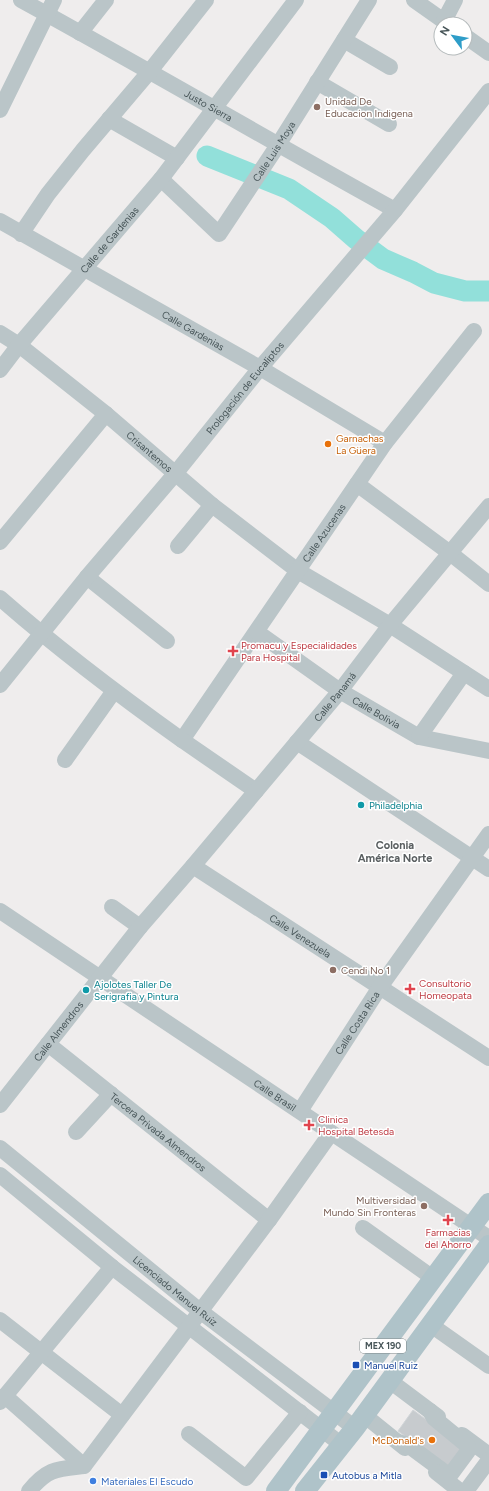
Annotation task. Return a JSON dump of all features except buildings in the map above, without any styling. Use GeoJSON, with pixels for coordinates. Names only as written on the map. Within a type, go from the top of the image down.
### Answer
{"type":"FeatureCollection","features":[{"type":"Feature","properties":{"kind":"main road","name":"MEX 190"},"geometry":{"type":"LineString","coordinates":[[276,1491],[489,1203]]}},
{"type":"Feature","properties":{"kind":"main road","name":"MEX 190"},"geometry":{"type":"LineString","coordinates":[[305,1491],[360,1422],[489,1245]]}},
{"type":"Feature","properties":{"kind":"street","name":"Justo Sierra"},"geometry":{"type":"LineString","coordinates":[[21,0],[51,7],[80,33],[395,210]]}},
{"type":"Feature","properties":{"kind":"street"},"geometry":{"type":"LineString","coordinates":[[80,33],[106,0]]}},
{"type":"Feature","properties":{"kind":"street"},"geometry":{"type":"LineString","coordinates":[[22,234],[48,194],[150,71],[206,0]]}},
{"type":"Feature","properties":{"kind":"street","name":"Calle de Gardenias"},"geometry":{"type":"LineString","coordinates":[[0,370],[19,345],[177,158],[296,0]]}},
{"type":"Feature","properties":{"kind":"street","name":"Calle Luis Moya"},"geometry":{"type":"LineString","coordinates":[[160,179],[220,234],[369,0]]}},
{"type":"Feature","properties":{"kind":"street"},"geometry":{"type":"LineString","coordinates":[[414,0],[436,16]]}},
{"type":"Feature","properties":{"kind":"street"},"geometry":{"type":"LineString","coordinates":[[449,16],[455,0]]}},
{"type":"Feature","properties":{"kind":"street"},"geometry":{"type":"LineString","coordinates":[[0,110],[51,7]]}},
{"type":"Feature","properties":{"kind":"street"},"geometry":{"type":"LineString","coordinates":[[344,40],[390,67]]}},
{"type":"Feature","properties":{"kind":"street"},"geometry":{"type":"LineString","coordinates":[[473,42],[489,53]]}},
{"type":"Feature","properties":{"kind":"street"},"geometry":{"type":"LineString","coordinates":[[317,82],[389,124]]}},
{"type":"Feature","properties":{"kind":"street","name":"Prologación de Eucaliptos"},"geometry":{"type":"LineString","coordinates":[[0,685],[87,577],[175,474],[260,368],[395,210],[489,91]]}},
{"type":"Feature","properties":{"kind":"street"},"geometry":{"type":"LineString","coordinates":[[109,119],[177,158]]}},
{"type":"Feature","properties":{"kind":"street","name":"Calle Gardenias"},"geometry":{"type":"LineString","coordinates":[[0,221],[260,368],[385,443]]}},
{"type":"Feature","properties":{"kind":"street","name":"Calle Azucenas"},"geometry":{"type":"LineString","coordinates":[[182,740],[385,443],[474,331]]}},
{"type":"Feature","properties":{"kind":"street","name":"Crisantemos"},"geometry":{"type":"LineString","coordinates":[[0,333],[19,345],[106,414],[212,505],[298,571],[390,625],[489,689]]}},
{"type":"Feature","properties":{"kind":"street"},"geometry":{"type":"LineString","coordinates":[[0,542],[106,414]]}},
{"type":"Feature","properties":{"kind":"street"},"geometry":{"type":"LineString","coordinates":[[357,484],[489,584]]}},
{"type":"Feature","properties":{"kind":"street"},"geometry":{"type":"LineString","coordinates":[[178,546],[212,505]]}},
{"type":"Feature","properties":{"kind":"street","name":"Calle Panamá"},"geometry":{"type":"LineString","coordinates":[[193,866],[340,691],[390,625],[489,506]]}},
{"type":"Feature","properties":{"kind":"street"},"geometry":{"type":"LineString","coordinates":[[87,577],[167,641]]}},
{"type":"Feature","properties":{"kind":"street"},"geometry":{"type":"LineString","coordinates":[[0,598],[41,634],[114,692],[256,791]]}},
{"type":"Feature","properties":{"kind":"street","name":"Calle Bolivia"},"geometry":{"type":"LineString","coordinates":[[257,632],[340,691],[419,737],[489,751]]}},
{"type":"Feature","properties":{"kind":"street"},"geometry":{"type":"LineString","coordinates":[[419,737],[464,673]]}},
{"type":"Feature","properties":{"kind":"street"},"geometry":{"type":"LineString","coordinates":[[64,760],[114,692]]}},
{"type":"Feature","properties":{"kind":"street"},"geometry":{"type":"LineString","coordinates":[[297,742],[489,869]]}},
{"type":"Feature","properties":{"kind":"street","name":"Calle Costa Rica"},"geometry":{"type":"LineString","coordinates":[[300,1111],[380,987],[489,834]]}},
{"type":"Feature","properties":{"kind":"street","name":"Calle Almendros"},"geometry":{"type":"LineString","coordinates":[[0,1105],[140,927],[193,866]]}},
{"type":"Feature","properties":{"kind":"street","name":"Calle Venezuela"},"geometry":{"type":"LineString","coordinates":[[193,866],[489,1058]]}},
{"type":"Feature","properties":{"kind":"street"},"geometry":{"type":"LineString","coordinates":[[112,908],[140,927]]}},
{"type":"Feature","properties":{"kind":"street","name":"Calle Brasil"},"geometry":{"type":"LineString","coordinates":[[0,911],[489,1238]]}},
{"type":"Feature","properties":{"kind":"street","name":"Tercera Privada Almendros"},"geometry":{"type":"LineString","coordinates":[[48,1044],[269,1220]]}},
{"type":"Feature","properties":{"kind":"street"},"geometry":{"type":"LineString","coordinates":[[76,1132],[111,1094]]}},
{"type":"Feature","properties":{"kind":"street"},"geometry":{"type":"LineString","coordinates":[[29,1491],[46,1474],[56,1470],[84,1466],[269,1220],[331,1133]]}},
{"type":"Feature","properties":{"kind":"street","name":"Licenciado Manuel Ruiz"},"geometry":{"type":"LineString","coordinates":[[0,1148],[200,1311],[334,1412],[360,1422],[398,1442]]}},
{"type":"Feature","properties":{"kind":"street","name":"Licenciado Manuel Ruiz"},"geometry":{"type":"LineString","coordinates":[[0,1175],[112,1267],[322,1428],[342,1445]]}},
{"type":"Feature","properties":{"kind":"street"},"geometry":{"type":"LineString","coordinates":[[363,1228],[433,1278]]}},
{"type":"Feature","properties":{"kind":"street"},"geometry":{"type":"LineString","coordinates":[[84,1466],[3,1399],[112,1267]]}},
{"type":"Feature","properties":{"kind":"street"},"geometry":{"type":"LineString","coordinates":[[2,1325],[122,1415]]}},
{"type":"Feature","properties":{"kind":"street"},"geometry":{"type":"LineString","coordinates":[[431,1325],[489,1366]]}},
{"type":"Feature","properties":{"kind":"street"},"geometry":{"type":"LineString","coordinates":[[390,1380],[489,1455]]}},
{"type":"Feature","properties":{"kind":"street"},"geometry":{"type":"LineString","coordinates":[[398,1442],[408,1445],[446,1474],[451,1474],[468,1451],[468,1446],[434,1418],[430,1411]]}},
{"type":"Feature","properties":{"kind":"street"},"geometry":{"type":"LineString","coordinates":[[189,1434],[246,1478],[300,1412]]}},
{"type":"Feature","properties":{"kind":"street"},"geometry":{"type":"LineString","coordinates":[[398,1442],[460,1491]]}},
{"type":"Feature","properties":{"kind":"street"},"geometry":{"type":"LineString","coordinates":[[466,1491],[489,1460]]}},
{"type":"Feature","properties":{"kind":"waterway"},"geometry":{"type":"LineString","coordinates":[[207,156],[289,189],[332,218],[356,239],[383,259],[434,283],[465,291],[489,291]]}},
{"type":"Feature","properties":{"kind":"place","name":"Unidad De Educacion Indigena"},"geometry":{"type":"Point","coordinates":[317,107]}},
{"type":"Feature","properties":{"kind":"place","name":"Garnachas La Güera"},"geometry":{"type":"Point","coordinates":[328,444]}},
{"type":"Feature","properties":{"kind":"place","name":"Promacu y Especialidades Para Hospital"},"geometry":{"type":"Point","coordinates":[233,651]}},
{"type":"Feature","properties":{"kind":"place","name":"Philadelphia"},"geometry":{"type":"Point","coordinates":[361,805]}},
{"type":"Feature","properties":{"kind":"place","name":"Cendi No 1"},"geometry":{"type":"Point","coordinates":[333,970]}},
{"type":"Feature","properties":{"kind":"place","name":"Consultorio Homeopata"},"geometry":{"type":"Point","coordinates":[410,989]}},
{"type":"Feature","properties":{"kind":"place","name":"Ajolotes Taller De Serigrafia y Pintura"},"geometry":{"type":"Point","coordinates":[86,990]}},
{"type":"Feature","properties":{"kind":"place","name":"Clinica Hospital Betesda"},"geometry":{"type":"Point","coordinates":[309,1125]}},
{"type":"Feature","properties":{"kind":"place","name":"Multiversidad Mundo Sin Fronteras"},"geometry":{"type":"Point","coordinates":[424,1206]}},
{"type":"Feature","properties":{"kind":"place","name":"Farmacias del Ahorro"},"geometry":{"type":"Point","coordinates":[448,1220]}},
{"type":"Feature","properties":{"kind":"place","name":"Manuel Ruiz"},"geometry":{"type":"Point","coordinates":[356,1365]}},
{"type":"Feature","properties":{"kind":"place","name":"McDonald's"},"geometry":{"type":"Point","coordinates":[432,1440]}},
{"type":"Feature","properties":{"kind":"place","name":"Autobus a Mitla"},"geometry":{"type":"Point","coordinates":[324,1475]}},
{"type":"Feature","properties":{"kind":"place","name":"Materiales El Escudo"},"geometry":{"type":"Point","coordinates":[93,1481]}},
{"type":"Feature","properties":{"kind":"district","name":"Colonia América Norte"},"geometry":{"type":"Point","coordinates":[395,851]}}]}
